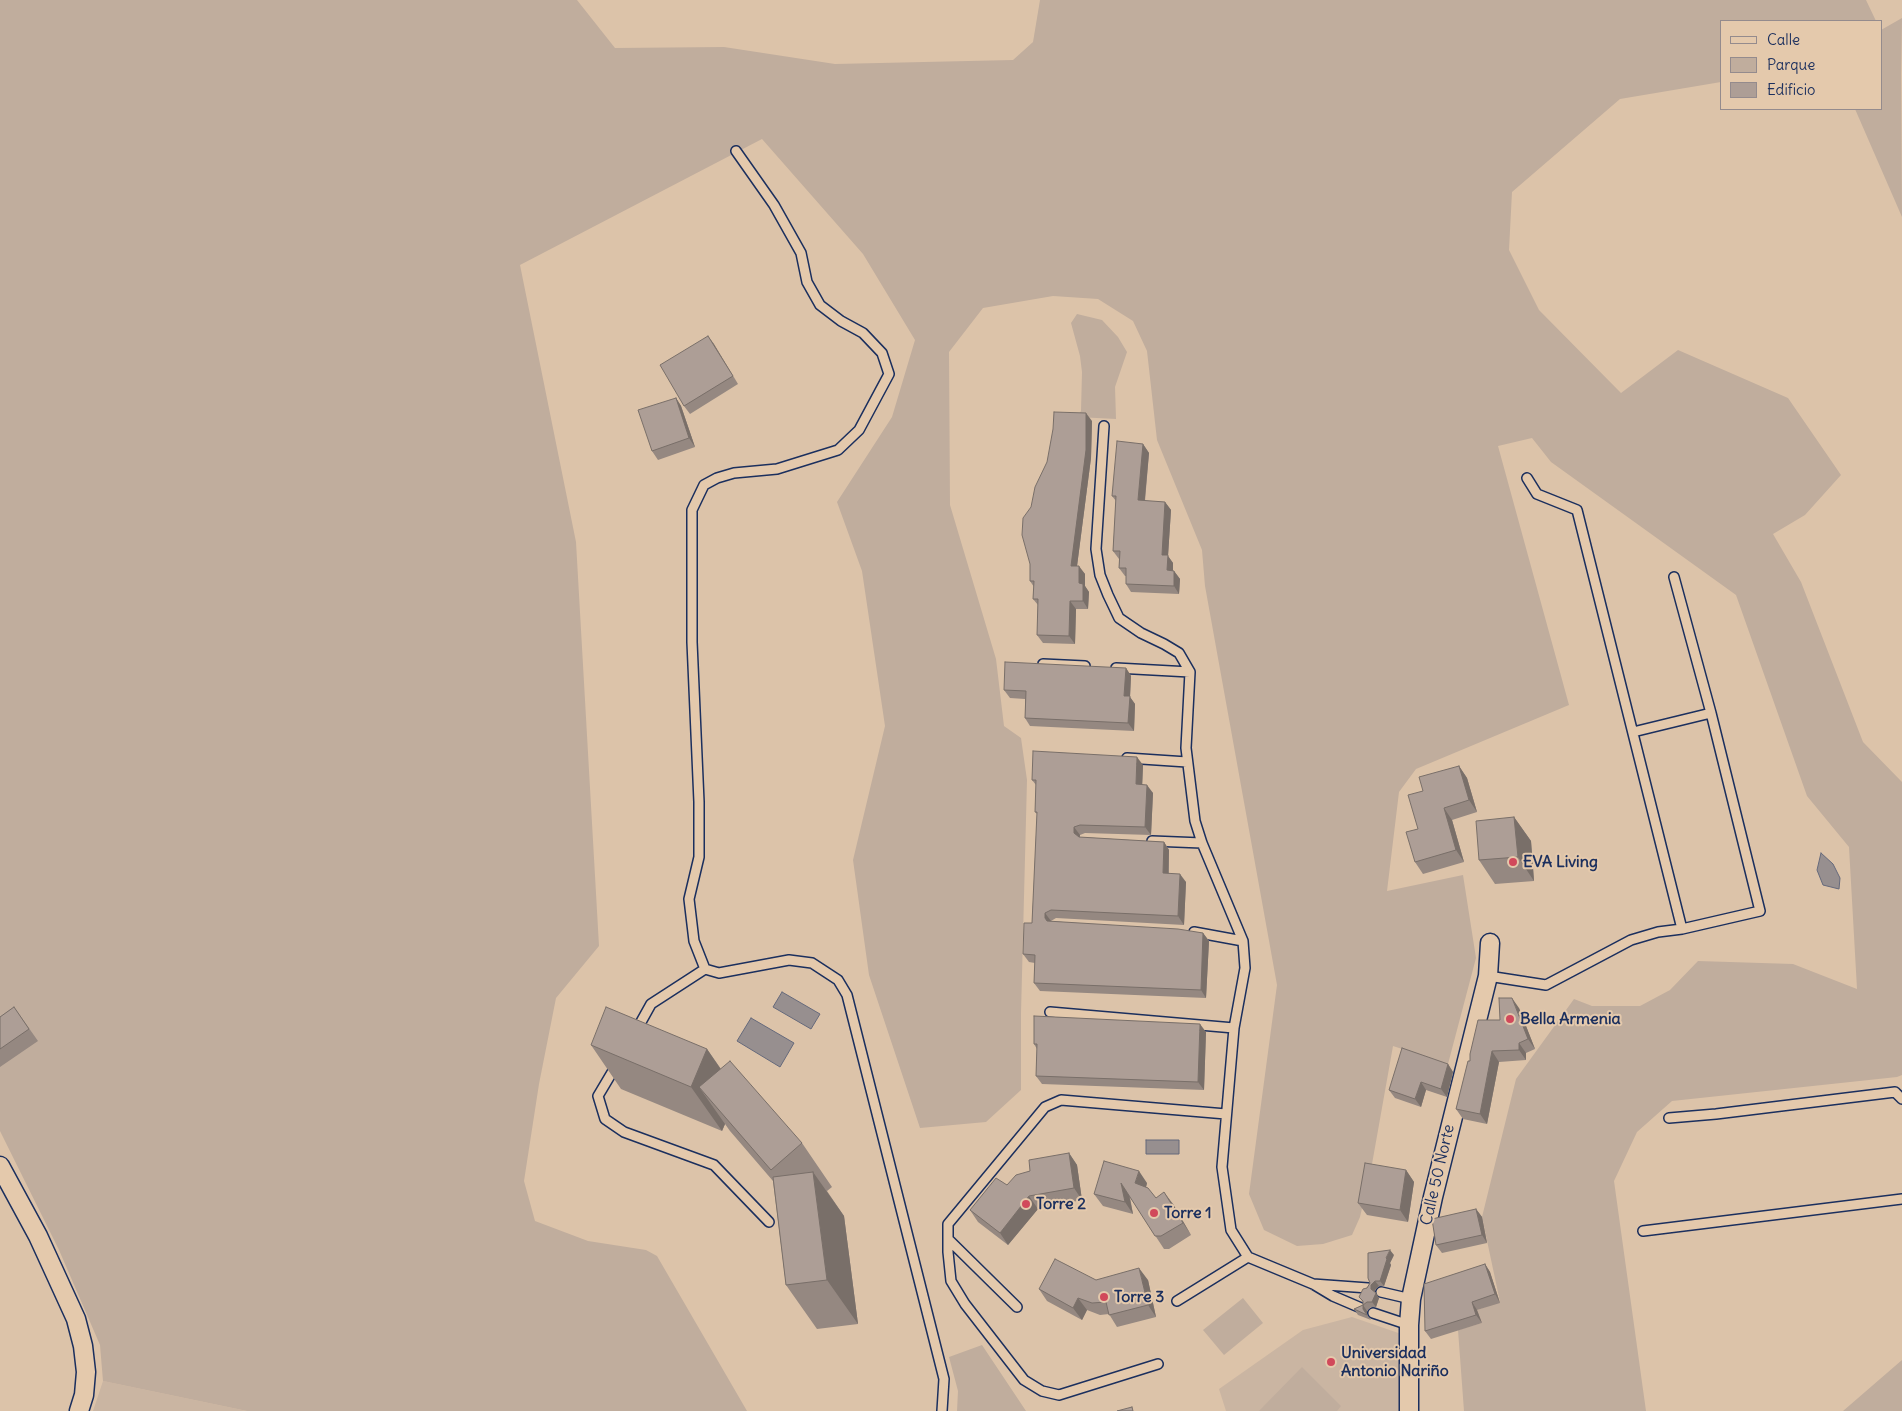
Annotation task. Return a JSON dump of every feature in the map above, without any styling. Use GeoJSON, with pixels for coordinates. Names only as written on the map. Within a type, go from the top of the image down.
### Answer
{"type":"FeatureCollection","features":[{"type":"Feature","properties":{"kind":"street","name":"Calle 50 Norte"},"geometry":{"type":"LineString","coordinates":[[1409,1411],[1409,1325],[1411,1299],[1432,1197],[1488,976],[1490,943]]}},
{"type":"Feature","properties":{"kind":"street"},"geometry":{"type":"LineString","coordinates":[[0,1166],[38,1236],[76,1319],[83,1346],[86,1372],[84,1395],[79,1411]]}},
{"type":"Feature","properties":{"kind":"lane"},"geometry":{"type":"LineString","coordinates":[[705,969],[694,941],[689,899],[699,857],[692,642],[692,510],[704,485],[717,478],[734,473],[777,469],[838,450],[860,430],[889,374],[882,353],[864,334],[841,321],[820,305],[807,282],[801,253],[774,205],[736,151]]}},
{"type":"Feature","properties":{"kind":"lane"},"geometry":{"type":"LineString","coordinates":[[1104,426],[1096,549],[1100,575],[1119,618],[1179,653],[1190,672],[1186,748],[1195,821],[1202,843],[1243,940],[1245,968],[1234,1028],[1222,1167],[1231,1230],[1248,1258],[1312,1284],[1360,1308]]}},
{"type":"Feature","properties":{"kind":"lane"},"geometry":{"type":"LineString","coordinates":[[1527,478],[1537,494],[1577,510],[1682,929]]}},
{"type":"Feature","properties":{"kind":"lane"},"geometry":{"type":"LineString","coordinates":[[1488,976],[1546,986],[1631,940],[1658,932],[1682,929],[1760,911],[1711,712],[1674,577]]}},
{"type":"Feature","properties":{"kind":"lane"},"geometry":{"type":"LineString","coordinates":[[1043,664],[1092,667]]}},
{"type":"Feature","properties":{"kind":"lane"},"geometry":{"type":"LineString","coordinates":[[1102,667],[1190,672]]}},
{"type":"Feature","properties":{"kind":"lane"},"geometry":{"type":"LineString","coordinates":[[1633,732],[1711,712]]}},
{"type":"Feature","properties":{"kind":"lane"},"geometry":{"type":"LineString","coordinates":[[1121,758],[1187,762]]}},
{"type":"Feature","properties":{"kind":"lane"},"geometry":{"type":"LineString","coordinates":[[1143,841],[1202,843]]}},
{"type":"Feature","properties":{"kind":"lane"},"geometry":{"type":"LineString","coordinates":[[1186,931],[1243,940]]}},
{"type":"Feature","properties":{"kind":"lane"},"geometry":{"type":"LineString","coordinates":[[705,969],[718,973],[789,960],[812,963],[838,980],[847,995],[944,1379],[942,1411]]}},
{"type":"Feature","properties":{"kind":"lane"},"geometry":{"type":"LineString","coordinates":[[634,1036],[651,1004],[705,969]]}},
{"type":"Feature","properties":{"kind":"lane"},"geometry":{"type":"LineString","coordinates":[[1050,1012],[1234,1028]]}},
{"type":"Feature","properties":{"kind":"lane"},"geometry":{"type":"LineString","coordinates":[[620,1059],[598,1096],[605,1119],[624,1132],[714,1165],[769,1222]]}},
{"type":"Feature","properties":{"kind":"lane"},"geometry":{"type":"LineString","coordinates":[[1669,1118],[1895,1092],[1902,1099]]}},
{"type":"Feature","properties":{"kind":"lane"},"geometry":{"type":"LineString","coordinates":[[1158,1364],[1059,1395],[1042,1391],[1024,1380],[964,1304],[951,1281],[948,1224],[1045,1107],[1061,1100],[1226,1114]]}},
{"type":"Feature","properties":{"kind":"lane"},"geometry":{"type":"LineString","coordinates":[[1643,1231],[1902,1199]]}},
{"type":"Feature","properties":{"kind":"lane"},"geometry":{"type":"LineString","coordinates":[[948,1239],[1017,1307]]}},
{"type":"Feature","properties":{"kind":"lane"},"geometry":{"type":"LineString","coordinates":[[1177,1301],[1248,1258]]}},
{"type":"Feature","properties":{"kind":"lane"},"geometry":{"type":"LineString","coordinates":[[1312,1284],[1368,1288]]}},
{"type":"Feature","properties":{"kind":"lane"},"geometry":{"type":"LineString","coordinates":[[1381,1292],[1411,1299]]}},
{"type":"Feature","properties":{"kind":"lane"},"geometry":{"type":"LineString","coordinates":[[1373,1313],[1409,1325]]}},
{"type":"Feature","properties":{"kind":"shaded area"},"geometry":{"type":"Polygon","coordinates":[[[1821,853],[1833,864],[1840,878],[1839,889],[1823,885],[1817,870],[1821,853]]]}},
{"type":"Feature","properties":{"kind":"shaded area"},"geometry":{"type":"Polygon","coordinates":[[[782,992],[820,1014],[811,1029],[773,1007],[782,992]]]}},
{"type":"Feature","properties":{"kind":"shaded area"},"geometry":{"type":"Polygon","coordinates":[[[751,1018],[794,1043],[780,1067],[737,1041],[751,1018]]]}},
{"type":"Feature","properties":{"kind":"shaded area"},"geometry":{"type":"Polygon","coordinates":[[[1146,1140],[1179,1140],[1179,1154],[1146,1154],[1146,1140]]]}},
{"type":"Feature","properties":{"kind":"shaded area","name":"Universidad Antonio Nariño"},"geometry":{"type":"Polygon","coordinates":[[[1352,1317],[1407,1336],[1404,1411],[1226,1411],[1219,1389],[1303,1330],[1352,1317]]]}},
{"type":"Feature","properties":{"kind":"shaded area"},"geometry":{"type":"Polygon","coordinates":[[[103,1381],[247,1411],[93,1411],[103,1381]]]}},
{"type":"Feature","properties":{"kind":"green space"},"geometry":{"type":"Polygon","coordinates":[[[0,0],[577,0],[615,48],[724,47],[835,64],[1013,60],[1033,42],[1040,0],[1866,0],[1876,20],[1720,20],[1720,82],[1620,99],[1512,192],[1509,250],[1539,310],[1621,393],[1678,350],[1788,398],[1841,475],[1805,515],[1773,534],[1801,582],[1863,742],[1902,782],[1902,1075],[1672,1101],[1637,1132],[1614,1181],[1646,1411],[1464,1411],[1458,1330],[1482,1323],[1477,1310],[1500,1302],[1482,1217],[1516,1079],[1574,999],[1592,1006],[1640,1006],[1670,990],[1698,961],[1793,964],[1857,989],[1849,847],[1807,796],[1736,595],[1551,462],[1532,438],[1498,446],[1569,705],[1416,769],[1399,792],[1387,891],[1463,875],[1476,958],[1448,1064],[1393,1046],[1372,1164],[1360,1217],[1352,1235],[1323,1244],[1297,1246],[1264,1230],[1249,1194],[1277,985],[1205,586],[1202,550],[1157,440],[1147,351],[1133,321],[1098,299],[1053,296],[983,308],[949,352],[950,505],[996,659],[1004,726],[1021,738],[1027,780],[1021,1090],[986,1122],[920,1128],[869,975],[853,860],[885,726],[862,571],[837,502],[892,417],[915,340],[863,254],[762,139],[520,265],[576,542],[599,946],[556,998],[539,1084],[524,1181],[535,1221],[588,1241],[646,1250],[657,1256],[747,1411],[247,1411],[103,1381],[100,1345],[59,1250],[0,1131],[0,0]]]}},
{"type":"Feature","properties":{"kind":"green space"},"geometry":{"type":"Polygon","coordinates":[[[1902,18],[1902,217],[1855,110],[1882,110],[1882,29],[1902,18]]]}},
{"type":"Feature","properties":{"kind":"green space"},"geometry":{"type":"Polygon","coordinates":[[[1077,314],[1102,320],[1118,337],[1127,352],[1115,387],[1116,419],[1077,417],[1081,411],[1082,372],[1080,356],[1071,323],[1077,314]]]}},
{"type":"Feature","properties":{"kind":"green space"},"geometry":{"type":"Polygon","coordinates":[[[1243,1298],[1263,1323],[1224,1355],[1203,1330],[1243,1298]]]}},
{"type":"Feature","properties":{"kind":"green space"},"geometry":{"type":"Polygon","coordinates":[[[982,1345],[1026,1411],[957,1411],[958,1391],[949,1357],[982,1345]]]}},
{"type":"Feature","properties":{"kind":"green space"},"geometry":{"type":"Polygon","coordinates":[[[1902,1360],[1902,1411],[1843,1411],[1902,1360]]]}},
{"type":"Feature","properties":{"kind":"green space"},"geometry":{"type":"Polygon","coordinates":[[[1302,1367],[1341,1406],[1337,1411],[1259,1411],[1302,1367]]]}},
{"type":"Feature","properties":{"kind":"building"},"geometry":{"type":"Polygon","coordinates":[[[708,336],[733,376],[684,406],[660,365],[708,336]]]}},
{"type":"Feature","properties":{"kind":"building"},"geometry":{"type":"Polygon","coordinates":[[[676,398],[689,438],[652,451],[638,410],[676,398]]]}},
{"type":"Feature","properties":{"kind":"building"},"geometry":{"type":"Polygon","coordinates":[[[1054,412],[1086,413],[1086,450],[1071,566],[1079,566],[1079,583],[1083,584],[1083,601],[1070,601],[1069,636],[1037,635],[1038,599],[1033,599],[1034,581],[1030,581],[1030,564],[1022,535],[1023,518],[1031,507],[1035,487],[1047,462],[1054,412]]]}},
{"type":"Feature","properties":{"kind":"building"},"geometry":{"type":"Polygon","coordinates":[[[1117,441],[1143,444],[1138,500],[1165,502],[1162,555],[1168,555],[1167,570],[1174,571],[1174,586],[1126,584],[1126,568],[1119,568],[1120,551],[1113,551],[1116,496],[1112,496],[1117,441]]]}},
{"type":"Feature","properties":{"kind":"building"},"geometry":{"type":"Polygon","coordinates":[[[1005,662],[1126,668],[1124,696],[1130,696],[1128,723],[1025,718],[1026,691],[1004,690],[1005,662]]]}},
{"type":"Feature","properties":{"kind":"building"},"geometry":{"type":"Polygon","coordinates":[[[1033,751],[1137,757],[1136,784],[1147,785],[1145,827],[1080,825],[1074,827],[1074,833],[1079,837],[1164,842],[1163,873],[1180,874],[1178,916],[1051,910],[1045,913],[1047,921],[1178,929],[1203,933],[1201,990],[1034,983],[1035,955],[1023,954],[1024,923],[1032,923],[1037,812],[1035,812],[1036,780],[1032,780],[1033,751]]]}},
{"type":"Feature","properties":{"kind":"building"},"geometry":{"type":"Polygon","coordinates":[[[1459,766],[1469,800],[1444,808],[1456,850],[1415,862],[1406,832],[1418,829],[1408,795],[1423,791],[1419,777],[1459,766]]]}},
{"type":"Feature","properties":{"kind":"building"},"geometry":{"type":"Polygon","coordinates":[[[1514,817],[1518,857],[1479,860],[1476,821],[1514,817]]]}},
{"type":"Feature","properties":{"kind":"building"},"geometry":{"type":"Polygon","coordinates":[[[1499,998],[1512,998],[1528,1039],[1519,1043],[1519,1050],[1492,1051],[1480,1114],[1456,1109],[1468,1061],[1470,1061],[1478,1020],[1500,1020],[1499,998]]]}},
{"type":"Feature","properties":{"kind":"building"},"geometry":{"type":"Polygon","coordinates":[[[14,1007],[29,1029],[0,1049],[0,1017],[14,1007]]]}},
{"type":"Feature","properties":{"kind":"building"},"geometry":{"type":"Polygon","coordinates":[[[606,1007],[707,1049],[691,1087],[591,1045],[606,1007]]]}},
{"type":"Feature","properties":{"kind":"building"},"geometry":{"type":"Polygon","coordinates":[[[1034,1016],[1200,1024],[1198,1082],[1036,1076],[1037,1044],[1034,1044],[1034,1016]]]}},
{"type":"Feature","properties":{"kind":"building"},"geometry":{"type":"Polygon","coordinates":[[[1402,1048],[1448,1064],[1441,1089],[1421,1082],[1415,1099],[1389,1090],[1402,1048]]]}},
{"type":"Feature","properties":{"kind":"building"},"geometry":{"type":"Polygon","coordinates":[[[730,1061],[802,1143],[771,1170],[699,1087],[730,1061]]]}},
{"type":"Feature","properties":{"kind":"building"},"geometry":{"type":"Polygon","coordinates":[[[1069,1153],[1074,1188],[1029,1196],[1000,1233],[970,1210],[996,1178],[1007,1185],[1016,1175],[1030,1171],[1029,1160],[1069,1153]]]}},
{"type":"Feature","properties":{"kind":"building","name":"Torre 1"},"geometry":{"type":"Polygon","coordinates":[[[1104,1161],[1139,1171],[1135,1183],[1148,1188],[1156,1198],[1164,1192],[1183,1223],[1161,1236],[1155,1236],[1121,1183],[1125,1202],[1094,1194],[1104,1161]]]}},
{"type":"Feature","properties":{"kind":"building"},"geometry":{"type":"Polygon","coordinates":[[[1365,1163],[1406,1170],[1400,1210],[1358,1203],[1365,1163]]]}},
{"type":"Feature","properties":{"kind":"building"},"geometry":{"type":"Polygon","coordinates":[[[813,1172],[827,1280],[786,1285],[773,1177],[813,1172]]]}},
{"type":"Feature","properties":{"kind":"building"},"geometry":{"type":"Polygon","coordinates":[[[1476,1209],[1482,1235],[1436,1245],[1432,1219],[1476,1209]]]}},
{"type":"Feature","properties":{"kind":"building"},"geometry":{"type":"Polygon","coordinates":[[[1390,1250],[1380,1281],[1375,1281],[1371,1285],[1371,1289],[1376,1293],[1372,1302],[1367,1302],[1363,1305],[1363,1301],[1359,1297],[1363,1289],[1367,1288],[1370,1283],[1368,1278],[1368,1253],[1390,1250]]]}},
{"type":"Feature","properties":{"kind":"building"},"geometry":{"type":"Polygon","coordinates":[[[1055,1259],[1096,1280],[1139,1268],[1148,1305],[1109,1315],[1106,1302],[1092,1303],[1078,1298],[1073,1308],[1039,1289],[1055,1259]]]}},
{"type":"Feature","properties":{"kind":"building"},"geometry":{"type":"Polygon","coordinates":[[[1485,1264],[1495,1294],[1472,1302],[1476,1315],[1425,1331],[1424,1284],[1485,1264]]]}},
{"type":"Feature","properties":{"kind":"building"},"geometry":{"type":"Polygon","coordinates":[[[1363,1305],[1363,1309],[1367,1315],[1354,1309],[1363,1305]]]}},
{"type":"Feature","properties":{"kind":"building"},"geometry":{"type":"Polygon","coordinates":[[[1132,1407],[1133,1411],[1117,1411],[1132,1407]]]}},
{"type":"Feature","properties":{"kind":"place","name":"EVA Living"},"geometry":{"type":"Point","coordinates":[1513,862]}},
{"type":"Feature","properties":{"kind":"place","name":"Bella Armenia"},"geometry":{"type":"Point","coordinates":[1510,1019]}},
{"type":"Feature","properties":{"kind":"place","name":"Torre 2"},"geometry":{"type":"Point","coordinates":[1026,1204]}},
{"type":"Feature","properties":{"kind":"place","name":"Torre 1"},"geometry":{"type":"Point","coordinates":[1154,1213]}},
{"type":"Feature","properties":{"kind":"place","name":"Torre 3"},"geometry":{"type":"Point","coordinates":[1104,1297]}},
{"type":"Feature","properties":{"kind":"place","name":"Universidad Antonio Nariño"},"geometry":{"type":"Point","coordinates":[1331,1362]}}]}
